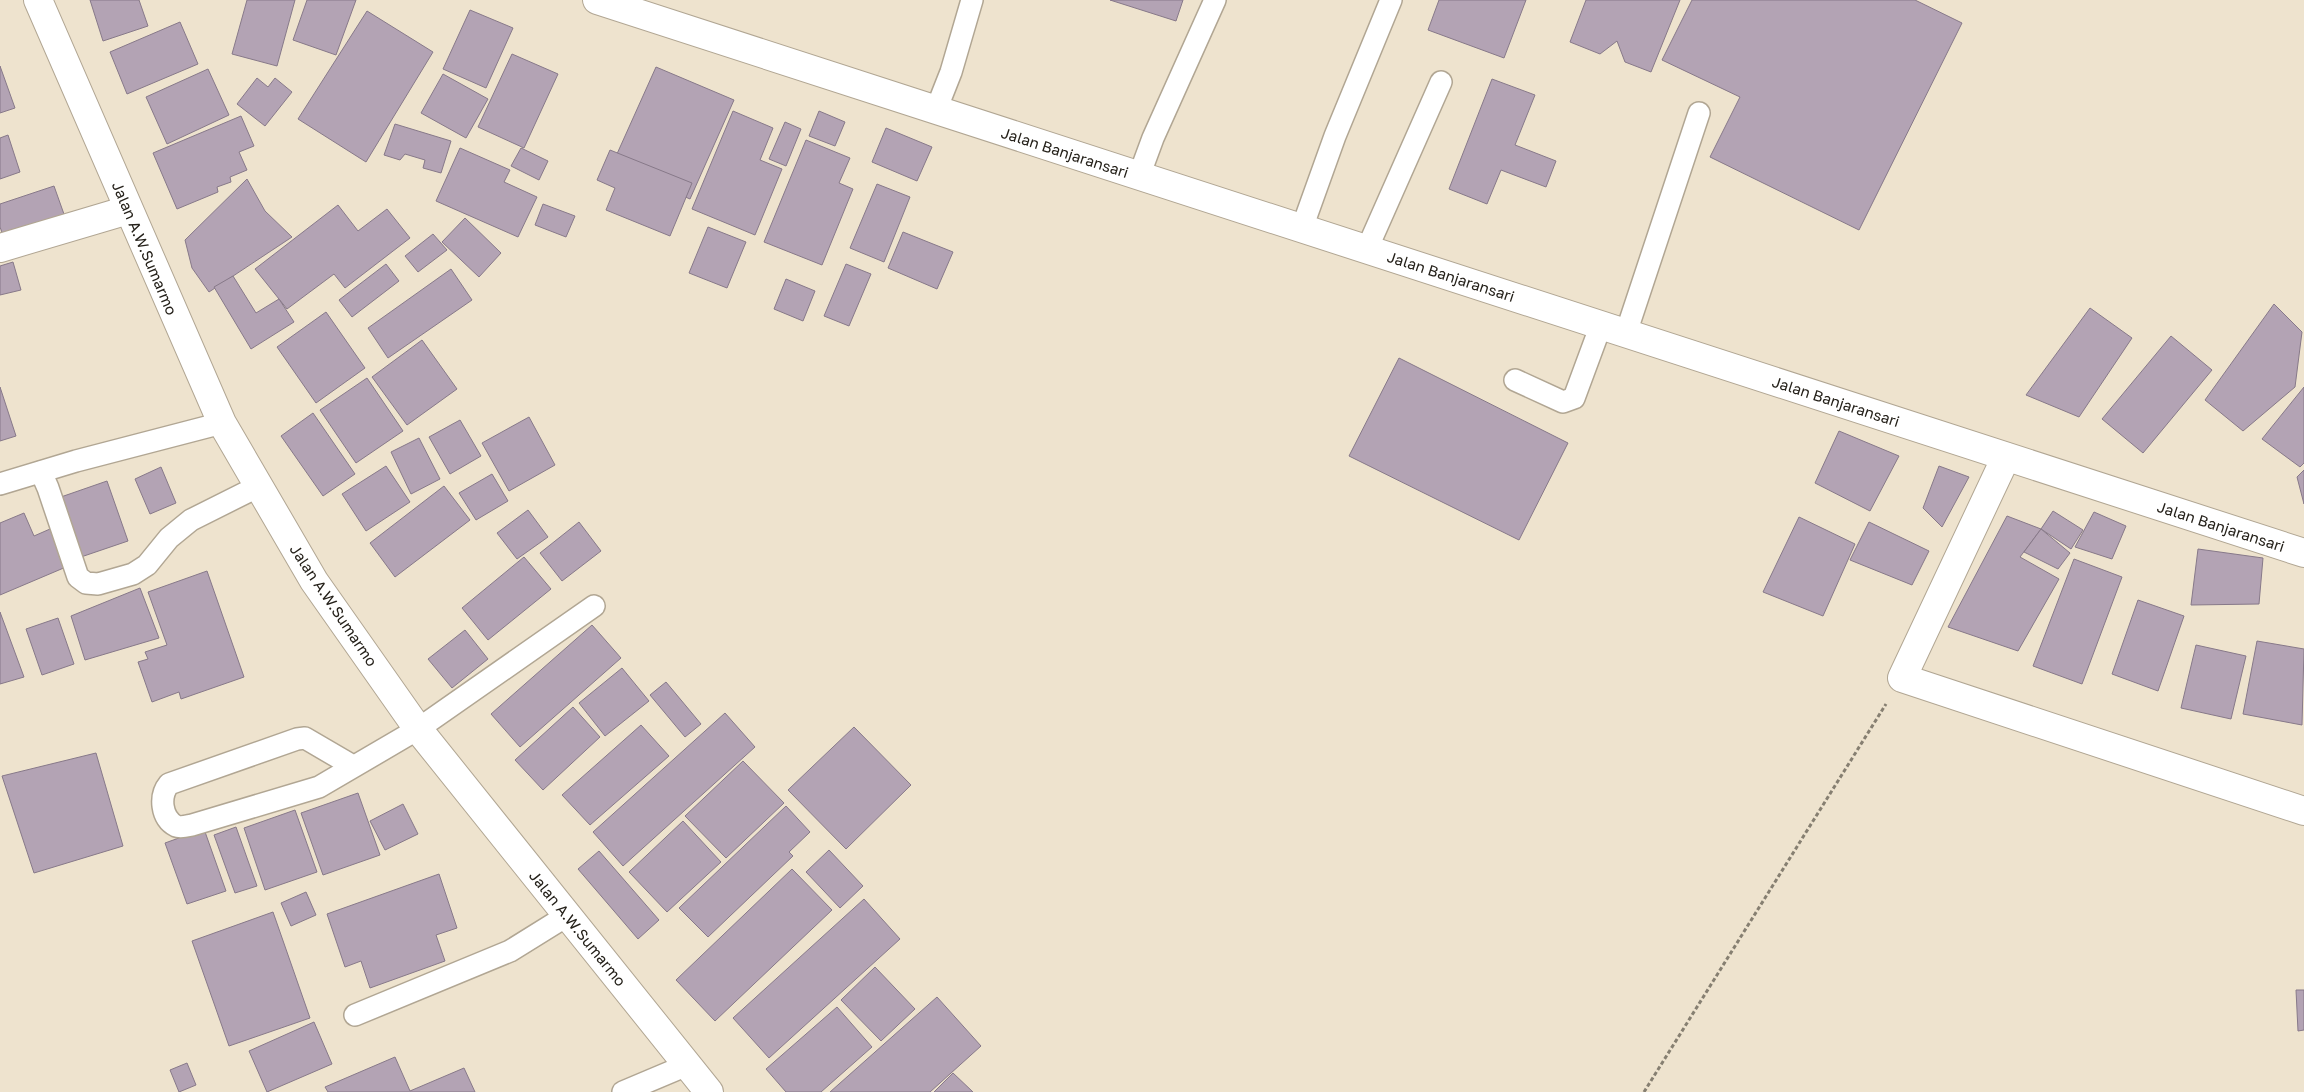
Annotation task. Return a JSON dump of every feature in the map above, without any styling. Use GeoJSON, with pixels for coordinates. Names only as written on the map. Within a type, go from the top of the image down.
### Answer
{"type":"FeatureCollection","features":[{"type":"Feature","properties":{"kind":"street","name":"Jalan A.W.Sumarmo"},"geometry":{"type":"LineString","coordinates":[[38,0],[222,423],[314,581],[418,729],[709,1092]]}},
{"type":"Feature","properties":{"kind":"street","name":"Jalan Banjaransari"},"geometry":{"type":"LineString","coordinates":[[598,0],[632,5],[936,110],[2304,553]]}},
{"type":"Feature","properties":{"kind":"street"},"geometry":{"type":"LineString","coordinates":[[0,248],[128,210]]}},
{"type":"Feature","properties":{"kind":"street"},"geometry":{"type":"LineString","coordinates":[[2006,457],[1902,678],[2304,811]]}},
{"type":"Feature","properties":{"kind":"lane"},"geometry":{"type":"LineString","coordinates":[[936,110],[951,72],[972,0]]}},
{"type":"Feature","properties":{"kind":"lane"},"geometry":{"type":"LineString","coordinates":[[1139,176],[1153,138],[1215,0]]}},
{"type":"Feature","properties":{"kind":"lane"},"geometry":{"type":"LineString","coordinates":[[1302,228],[1335,136],[1391,0]]}},
{"type":"Feature","properties":{"kind":"lane"},"geometry":{"type":"LineString","coordinates":[[1367,249],[1440,82]]}},
{"type":"Feature","properties":{"kind":"lane"},"geometry":{"type":"LineString","coordinates":[[1515,380],[1563,402],[1574,398],[1614,329],[1699,113]]}},
{"type":"Feature","properties":{"kind":"lane"},"geometry":{"type":"LineString","coordinates":[[0,484],[222,423]]}},
{"type":"Feature","properties":{"kind":"lane"},"geometry":{"type":"LineString","coordinates":[[40,472],[48,488],[78,577],[86,583],[98,584],[133,574],[147,565],[170,538],[192,520],[259,486]]}},
{"type":"Feature","properties":{"kind":"lane"},"geometry":{"type":"LineString","coordinates":[[353,766],[305,738],[296,739],[168,784],[162,799],[164,811],[170,821],[178,827],[192,825],[318,787],[418,729],[594,606]]}},
{"type":"Feature","properties":{"kind":"lane"},"geometry":{"type":"LineString","coordinates":[[355,1015],[510,951],[568,915]]}},
{"type":"Feature","properties":{"kind":"lane"},"geometry":{"type":"LineString","coordinates":[[623,1092],[687,1065]]}},
{"type":"Feature","properties":{"kind":"path"},"geometry":{"type":"LineString","coordinates":[[1644,1092],[1902,678]]}},
{"type":"Feature","properties":{"kind":"building"},"geometry":{"type":"Polygon","coordinates":[[[90,0],[139,0],[148,26],[103,41],[90,0]]]}},
{"type":"Feature","properties":{"kind":"building"},"geometry":{"type":"Polygon","coordinates":[[[247,0],[295,0],[277,66],[232,54],[247,0]]]}},
{"type":"Feature","properties":{"kind":"building"},"geometry":{"type":"Polygon","coordinates":[[[307,0],[356,0],[336,55],[293,40],[307,0]]]}},
{"type":"Feature","properties":{"kind":"building"},"geometry":{"type":"Polygon","coordinates":[[[1110,0],[1183,0],[1176,21],[1110,0]]]}},
{"type":"Feature","properties":{"kind":"building"},"geometry":{"type":"Polygon","coordinates":[[[1439,0],[1526,0],[1504,58],[1428,30],[1439,0]]]}},
{"type":"Feature","properties":{"kind":"building"},"geometry":{"type":"Polygon","coordinates":[[[1586,0],[1680,0],[1651,72],[1625,62],[1617,41],[1600,54],[1570,42],[1586,0]]]}},
{"type":"Feature","properties":{"kind":"building"},"geometry":{"type":"Polygon","coordinates":[[[1692,0],[1915,0],[1962,23],[1859,230],[1710,157],[1740,97],[1662,60],[1692,0]]]}},
{"type":"Feature","properties":{"kind":"building"},"geometry":{"type":"Polygon","coordinates":[[[470,10],[513,28],[486,88],[443,69],[470,10]]]}},
{"type":"Feature","properties":{"kind":"building"},"geometry":{"type":"Polygon","coordinates":[[[367,11],[433,52],[366,162],[298,119],[367,11]]]}},
{"type":"Feature","properties":{"kind":"building"},"geometry":{"type":"Polygon","coordinates":[[[180,22],[198,64],[127,94],[110,52],[180,22]]]}},
{"type":"Feature","properties":{"kind":"building"},"geometry":{"type":"Polygon","coordinates":[[[512,54],[558,74],[524,148],[478,127],[512,54]]]}},
{"type":"Feature","properties":{"kind":"building"},"geometry":{"type":"Polygon","coordinates":[[[0,66],[15,108],[0,113],[0,66]]]}},
{"type":"Feature","properties":{"kind":"building"},"geometry":{"type":"Polygon","coordinates":[[[656,67],[734,100],[690,199],[612,165],[656,67]]]}},
{"type":"Feature","properties":{"kind":"building"},"geometry":{"type":"Polygon","coordinates":[[[208,69],[229,115],[167,144],[146,97],[208,69]]]}},
{"type":"Feature","properties":{"kind":"building"},"geometry":{"type":"Polygon","coordinates":[[[443,74],[488,99],[466,138],[421,113],[443,74]]]}},
{"type":"Feature","properties":{"kind":"building"},"geometry":{"type":"Polygon","coordinates":[[[257,78],[268,87],[275,78],[292,92],[265,126],[237,104],[257,78]]]}},
{"type":"Feature","properties":{"kind":"building"},"geometry":{"type":"Polygon","coordinates":[[[1492,79],[1535,95],[1515,145],[1556,161],[1546,187],[1501,170],[1487,204],[1449,189],[1492,79]]]}},
{"type":"Feature","properties":{"kind":"building"},"geometry":{"type":"Polygon","coordinates":[[[733,111],[773,128],[760,160],[782,169],[755,235],[692,209],[733,111]]]}},
{"type":"Feature","properties":{"kind":"building"},"geometry":{"type":"Polygon","coordinates":[[[819,111],[845,122],[835,146],[809,136],[819,111]]]}},
{"type":"Feature","properties":{"kind":"building"},"geometry":{"type":"Polygon","coordinates":[[[241,116],[254,146],[239,152],[247,170],[230,177],[231,182],[217,187],[218,192],[177,209],[153,153],[241,116]]]}},
{"type":"Feature","properties":{"kind":"building"},"geometry":{"type":"Polygon","coordinates":[[[785,122],[801,129],[786,166],[769,159],[785,122]]]}},
{"type":"Feature","properties":{"kind":"building"},"geometry":{"type":"Polygon","coordinates":[[[395,124],[451,141],[441,173],[423,168],[425,160],[405,154],[400,160],[384,155],[395,124]]]}},
{"type":"Feature","properties":{"kind":"building"},"geometry":{"type":"Polygon","coordinates":[[[886,128],[932,147],[917,181],[872,162],[886,128]]]}},
{"type":"Feature","properties":{"kind":"building"},"geometry":{"type":"Polygon","coordinates":[[[8,135],[20,172],[0,179],[0,138],[8,135]]]}},
{"type":"Feature","properties":{"kind":"building"},"geometry":{"type":"Polygon","coordinates":[[[806,140],[850,158],[839,183],[853,189],[822,265],[764,242],[806,140]]]}},
{"type":"Feature","properties":{"kind":"building"},"geometry":{"type":"Polygon","coordinates":[[[460,148],[510,170],[504,182],[537,197],[518,237],[436,201],[460,148]]]}},
{"type":"Feature","properties":{"kind":"building"},"geometry":{"type":"Polygon","coordinates":[[[521,148],[548,161],[539,180],[511,166],[521,148]]]}},
{"type":"Feature","properties":{"kind":"building"},"geometry":{"type":"Polygon","coordinates":[[[610,150],[692,183],[670,236],[606,210],[615,188],[597,180],[610,150]]]}},
{"type":"Feature","properties":{"kind":"building"},"geometry":{"type":"Polygon","coordinates":[[[247,179],[265,211],[292,237],[209,292],[192,268],[185,240],[247,179]]]}},
{"type":"Feature","properties":{"kind":"building"},"geometry":{"type":"Polygon","coordinates":[[[877,184],[910,197],[884,262],[850,248],[877,184]]]}},
{"type":"Feature","properties":{"kind":"building"},"geometry":{"type":"Polygon","coordinates":[[[54,186],[65,217],[4,238],[0,227],[0,204],[54,186]]]}},
{"type":"Feature","properties":{"kind":"building"},"geometry":{"type":"Polygon","coordinates":[[[543,204],[575,216],[566,237],[535,225],[543,204]]]}},
{"type":"Feature","properties":{"kind":"building"},"geometry":{"type":"Polygon","coordinates":[[[338,205],[358,231],[387,209],[410,238],[345,288],[334,274],[287,309],[255,269],[338,205]]]}},
{"type":"Feature","properties":{"kind":"building"},"geometry":{"type":"Polygon","coordinates":[[[465,218],[501,253],[479,277],[442,242],[465,218]]]}},
{"type":"Feature","properties":{"kind":"building"},"geometry":{"type":"Polygon","coordinates":[[[708,227],[746,242],[727,288],[689,273],[708,227]]]}},
{"type":"Feature","properties":{"kind":"building"},"geometry":{"type":"Polygon","coordinates":[[[903,232],[953,252],[937,289],[888,268],[903,232]]]}},
{"type":"Feature","properties":{"kind":"building"},"geometry":{"type":"Polygon","coordinates":[[[433,234],[447,250],[418,272],[405,256],[433,234]]]}},
{"type":"Feature","properties":{"kind":"building"},"geometry":{"type":"Polygon","coordinates":[[[13,262],[21,290],[0,295],[0,266],[13,262]]]}},
{"type":"Feature","properties":{"kind":"building"},"geometry":{"type":"Polygon","coordinates":[[[386,264],[399,281],[352,317],[339,300],[386,264]]]}},
{"type":"Feature","properties":{"kind":"building"},"geometry":{"type":"Polygon","coordinates":[[[846,264],[871,274],[849,326],[824,316],[846,264]]]}},
{"type":"Feature","properties":{"kind":"building"},"geometry":{"type":"Polygon","coordinates":[[[451,269],[472,300],[388,358],[368,328],[451,269]]]}},
{"type":"Feature","properties":{"kind":"building"},"geometry":{"type":"Polygon","coordinates":[[[233,276],[256,313],[279,299],[294,322],[251,349],[214,287],[233,276]]]}},
{"type":"Feature","properties":{"kind":"building"},"geometry":{"type":"Polygon","coordinates":[[[786,279],[815,291],[803,321],[774,309],[786,279]]]}},
{"type":"Feature","properties":{"kind":"building"},"geometry":{"type":"Polygon","coordinates":[[[2274,304],[2302,332],[2295,387],[2243,431],[2205,400],[2274,304]]]}},
{"type":"Feature","properties":{"kind":"building"},"geometry":{"type":"Polygon","coordinates":[[[2090,308],[2132,338],[2079,417],[2026,395],[2090,308]]]}},
{"type":"Feature","properties":{"kind":"building"},"geometry":{"type":"Polygon","coordinates":[[[326,312],[365,368],[316,403],[277,347],[326,312]]]}},
{"type":"Feature","properties":{"kind":"building"},"geometry":{"type":"Polygon","coordinates":[[[2171,336],[2212,370],[2143,453],[2102,419],[2171,336]]]}},
{"type":"Feature","properties":{"kind":"building"},"geometry":{"type":"Polygon","coordinates":[[[422,340],[457,389],[407,425],[372,377],[422,340]]]}},
{"type":"Feature","properties":{"kind":"building"},"geometry":{"type":"Polygon","coordinates":[[[1399,358],[1568,443],[1519,540],[1349,456],[1399,358]]]}},
{"type":"Feature","properties":{"kind":"building"},"geometry":{"type":"Polygon","coordinates":[[[367,378],[403,431],[356,463],[320,410],[367,378]]]}},
{"type":"Feature","properties":{"kind":"building"},"geometry":{"type":"Polygon","coordinates":[[[0,387],[16,436],[0,441],[0,387]]]}},
{"type":"Feature","properties":{"kind":"building"},"geometry":{"type":"Polygon","coordinates":[[[2304,387],[2304,463],[2300,467],[2262,439],[2304,387]]]}},
{"type":"Feature","properties":{"kind":"building"},"geometry":{"type":"Polygon","coordinates":[[[313,413],[355,474],[323,496],[281,436],[313,413]]]}},
{"type":"Feature","properties":{"kind":"building"},"geometry":{"type":"Polygon","coordinates":[[[529,417],[555,465],[509,491],[482,443],[529,417]]]}},
{"type":"Feature","properties":{"kind":"building"},"geometry":{"type":"Polygon","coordinates":[[[460,420],[481,456],[450,474],[429,437],[460,420]]]}},
{"type":"Feature","properties":{"kind":"building"},"geometry":{"type":"Polygon","coordinates":[[[1839,431],[1899,456],[1870,511],[1815,483],[1839,431]]]}},
{"type":"Feature","properties":{"kind":"building"},"geometry":{"type":"Polygon","coordinates":[[[419,438],[440,479],[411,494],[391,452],[419,438]]]}},
{"type":"Feature","properties":{"kind":"building"},"geometry":{"type":"Polygon","coordinates":[[[386,466],[410,502],[366,531],[342,494],[386,466]]]}},
{"type":"Feature","properties":{"kind":"building"},"geometry":{"type":"Polygon","coordinates":[[[1939,466],[1969,477],[1942,527],[1923,508],[1939,466]]]}},
{"type":"Feature","properties":{"kind":"building"},"geometry":{"type":"Polygon","coordinates":[[[161,467],[176,503],[150,514],[135,479],[161,467]]]}},
{"type":"Feature","properties":{"kind":"building"},"geometry":{"type":"Polygon","coordinates":[[[2304,470],[2304,504],[2297,477],[2304,470]]]}},
{"type":"Feature","properties":{"kind":"building"},"geometry":{"type":"Polygon","coordinates":[[[492,474],[508,501],[476,520],[459,493],[492,474]]]}},
{"type":"Feature","properties":{"kind":"building"},"geometry":{"type":"Polygon","coordinates":[[[107,481],[128,541],[78,558],[58,498],[107,481]]]}},
{"type":"Feature","properties":{"kind":"building"},"geometry":{"type":"Polygon","coordinates":[[[444,486],[470,520],[395,577],[370,543],[444,486]]]}},
{"type":"Feature","properties":{"kind":"building"},"geometry":{"type":"Polygon","coordinates":[[[528,510],[548,537],[517,559],[497,533],[528,510]]]}},
{"type":"Feature","properties":{"kind":"building"},"geometry":{"type":"Polygon","coordinates":[[[2053,511],[2083,530],[2071,549],[2041,529],[2053,511]]]}},
{"type":"Feature","properties":{"kind":"building"},"geometry":{"type":"Polygon","coordinates":[[[2094,512],[2126,526],[2112,559],[2075,547],[2094,512]]]}},
{"type":"Feature","properties":{"kind":"building"},"geometry":{"type":"Polygon","coordinates":[[[24,513],[34,536],[50,529],[66,567],[0,595],[0,523],[24,513]]]}},
{"type":"Feature","properties":{"kind":"building"},"geometry":{"type":"Polygon","coordinates":[[[2007,516],[2041,529],[2020,557],[2059,579],[2018,651],[1948,627],[2007,516]]]}},
{"type":"Feature","properties":{"kind":"building"},"geometry":{"type":"Polygon","coordinates":[[[1799,517],[1855,544],[1823,616],[1763,592],[1799,517]]]}},
{"type":"Feature","properties":{"kind":"building"},"geometry":{"type":"Polygon","coordinates":[[[579,522],[601,551],[562,581],[540,553],[579,522]]]}},
{"type":"Feature","properties":{"kind":"building"},"geometry":{"type":"Polygon","coordinates":[[[1869,522],[1929,551],[1912,585],[1850,560],[1869,522]]]}},
{"type":"Feature","properties":{"kind":"building"},"geometry":{"type":"Polygon","coordinates":[[[2041,529],[2070,553],[2058,569],[2024,552],[2041,529]]]}},
{"type":"Feature","properties":{"kind":"building"},"geometry":{"type":"Polygon","coordinates":[[[2198,549],[2263,558],[2259,604],[2191,605],[2198,549]]]}},
{"type":"Feature","properties":{"kind":"building"},"geometry":{"type":"Polygon","coordinates":[[[524,557],[551,589],[488,640],[462,608],[524,557]]]}},
{"type":"Feature","properties":{"kind":"building"},"geometry":{"type":"Polygon","coordinates":[[[2074,559],[2122,577],[2082,684],[2033,666],[2074,559]]]}},
{"type":"Feature","properties":{"kind":"building"},"geometry":{"type":"Polygon","coordinates":[[[207,571],[244,677],[181,699],[179,692],[152,702],[138,662],[148,659],[145,652],[167,645],[148,592],[207,571]]]}},
{"type":"Feature","properties":{"kind":"building"},"geometry":{"type":"Polygon","coordinates":[[[140,588],[159,638],[85,660],[71,616],[140,588]]]}},
{"type":"Feature","properties":{"kind":"building"},"geometry":{"type":"Polygon","coordinates":[[[2138,600],[2184,616],[2158,691],[2112,674],[2138,600]]]}},
{"type":"Feature","properties":{"kind":"building"},"geometry":{"type":"Polygon","coordinates":[[[0,612],[24,677],[0,684],[0,612]]]}},
{"type":"Feature","properties":{"kind":"building"},"geometry":{"type":"Polygon","coordinates":[[[58,618],[74,664],[42,675],[26,629],[58,618]]]}},
{"type":"Feature","properties":{"kind":"building"},"geometry":{"type":"Polygon","coordinates":[[[592,625],[621,658],[520,747],[491,714],[592,625]]]}},
{"type":"Feature","properties":{"kind":"building"},"geometry":{"type":"Polygon","coordinates":[[[465,630],[488,659],[452,688],[428,659],[465,630]]]}},
{"type":"Feature","properties":{"kind":"building"},"geometry":{"type":"Polygon","coordinates":[[[2257,641],[2304,649],[2302,725],[2243,714],[2257,641]]]}},
{"type":"Feature","properties":{"kind":"building"},"geometry":{"type":"Polygon","coordinates":[[[2196,645],[2246,656],[2231,719],[2181,708],[2196,645]]]}},
{"type":"Feature","properties":{"kind":"building"},"geometry":{"type":"Polygon","coordinates":[[[622,668],[649,701],[605,736],[579,703],[622,668]]]}},
{"type":"Feature","properties":{"kind":"building"},"geometry":{"type":"Polygon","coordinates":[[[666,682],[701,724],[685,737],[650,695],[666,682]]]}},
{"type":"Feature","properties":{"kind":"building"},"geometry":{"type":"Polygon","coordinates":[[[573,707],[600,737],[543,790],[515,760],[573,707]]]}},
{"type":"Feature","properties":{"kind":"building"},"geometry":{"type":"Polygon","coordinates":[[[725,713],[755,747],[623,866],[593,832],[725,713]]]}},
{"type":"Feature","properties":{"kind":"building"},"geometry":{"type":"Polygon","coordinates":[[[641,725],[669,756],[590,825],[562,795],[641,725]]]}},
{"type":"Feature","properties":{"kind":"building"},"geometry":{"type":"Polygon","coordinates":[[[854,727],[911,785],[846,849],[788,790],[854,727]]]}},
{"type":"Feature","properties":{"kind":"building"},"geometry":{"type":"Polygon","coordinates":[[[96,753],[123,846],[34,873],[2,776],[96,753]]]}},
{"type":"Feature","properties":{"kind":"building"},"geometry":{"type":"Polygon","coordinates":[[[743,761],[784,803],[726,858],[685,816],[743,761]]]}},
{"type":"Feature","properties":{"kind":"building"},"geometry":{"type":"Polygon","coordinates":[[[358,793],[380,855],[323,875],[301,813],[358,793]]]}},
{"type":"Feature","properties":{"kind":"building"},"geometry":{"type":"Polygon","coordinates":[[[403,804],[418,834],[385,850],[370,821],[403,804]]]}},
{"type":"Feature","properties":{"kind":"building"},"geometry":{"type":"Polygon","coordinates":[[[786,806],[810,832],[789,852],[793,856],[708,937],[679,908],[786,806]]]}},
{"type":"Feature","properties":{"kind":"building"},"geometry":{"type":"Polygon","coordinates":[[[295,810],[317,872],[265,890],[244,828],[295,810]]]}},
{"type":"Feature","properties":{"kind":"building"},"geometry":{"type":"Polygon","coordinates":[[[683,821],[721,862],[667,912],[629,872],[683,821]]]}},
{"type":"Feature","properties":{"kind":"building"},"geometry":{"type":"Polygon","coordinates":[[[236,827],[257,886],[235,893],[214,835],[236,827]]]}},
{"type":"Feature","properties":{"kind":"building"},"geometry":{"type":"Polygon","coordinates":[[[204,829],[226,891],[187,904],[165,843],[204,829]]]}},
{"type":"Feature","properties":{"kind":"building"},"geometry":{"type":"Polygon","coordinates":[[[829,850],[863,886],[840,908],[806,872],[829,850]]]}},
{"type":"Feature","properties":{"kind":"building"},"geometry":{"type":"Polygon","coordinates":[[[599,851],[659,920],[638,939],[578,869],[599,851]]]}},
{"type":"Feature","properties":{"kind":"building"},"geometry":{"type":"Polygon","coordinates":[[[792,869],[832,910],[715,1021],[676,980],[792,869]]]}},
{"type":"Feature","properties":{"kind":"building"},"geometry":{"type":"Polygon","coordinates":[[[439,874],[457,928],[436,935],[445,961],[370,988],[361,961],[345,967],[327,914],[439,874]]]}},
{"type":"Feature","properties":{"kind":"building"},"geometry":{"type":"Polygon","coordinates":[[[306,892],[316,915],[291,926],[281,903],[306,892]]]}},
{"type":"Feature","properties":{"kind":"building"},"geometry":{"type":"Polygon","coordinates":[[[864,899],[900,939],[769,1058],[733,1018],[864,899]]]}},
{"type":"Feature","properties":{"kind":"building"},"geometry":{"type":"Polygon","coordinates":[[[273,912],[310,1018],[229,1046],[192,941],[273,912]]]}},
{"type":"Feature","properties":{"kind":"building"},"geometry":{"type":"Polygon","coordinates":[[[875,967],[915,1009],[881,1041],[841,1000],[875,967]]]}},
{"type":"Feature","properties":{"kind":"building"},"geometry":{"type":"Polygon","coordinates":[[[2296,990],[2304,990],[2304,1030],[2298,1031],[2296,990]]]}},
{"type":"Feature","properties":{"kind":"building"},"geometry":{"type":"Polygon","coordinates":[[[937,997],[981,1046],[930,1092],[830,1092],[937,997]]]}},
{"type":"Feature","properties":{"kind":"building"},"geometry":{"type":"Polygon","coordinates":[[[837,1007],[872,1047],[821,1092],[786,1092],[766,1069],[837,1007]]]}},
{"type":"Feature","properties":{"kind":"building"},"geometry":{"type":"Polygon","coordinates":[[[314,1022],[332,1064],[267,1092],[249,1051],[314,1022]]]}},
{"type":"Feature","properties":{"kind":"building"},"geometry":{"type":"Polygon","coordinates":[[[395,1057],[410,1091],[464,1068],[475,1092],[328,1092],[325,1087],[395,1057]]]}},
{"type":"Feature","properties":{"kind":"building"},"geometry":{"type":"Polygon","coordinates":[[[187,1063],[196,1085],[179,1092],[170,1070],[187,1063]]]}},
{"type":"Feature","properties":{"kind":"building"},"geometry":{"type":"Polygon","coordinates":[[[953,1073],[973,1092],[934,1092],[953,1073]]]}}]}
